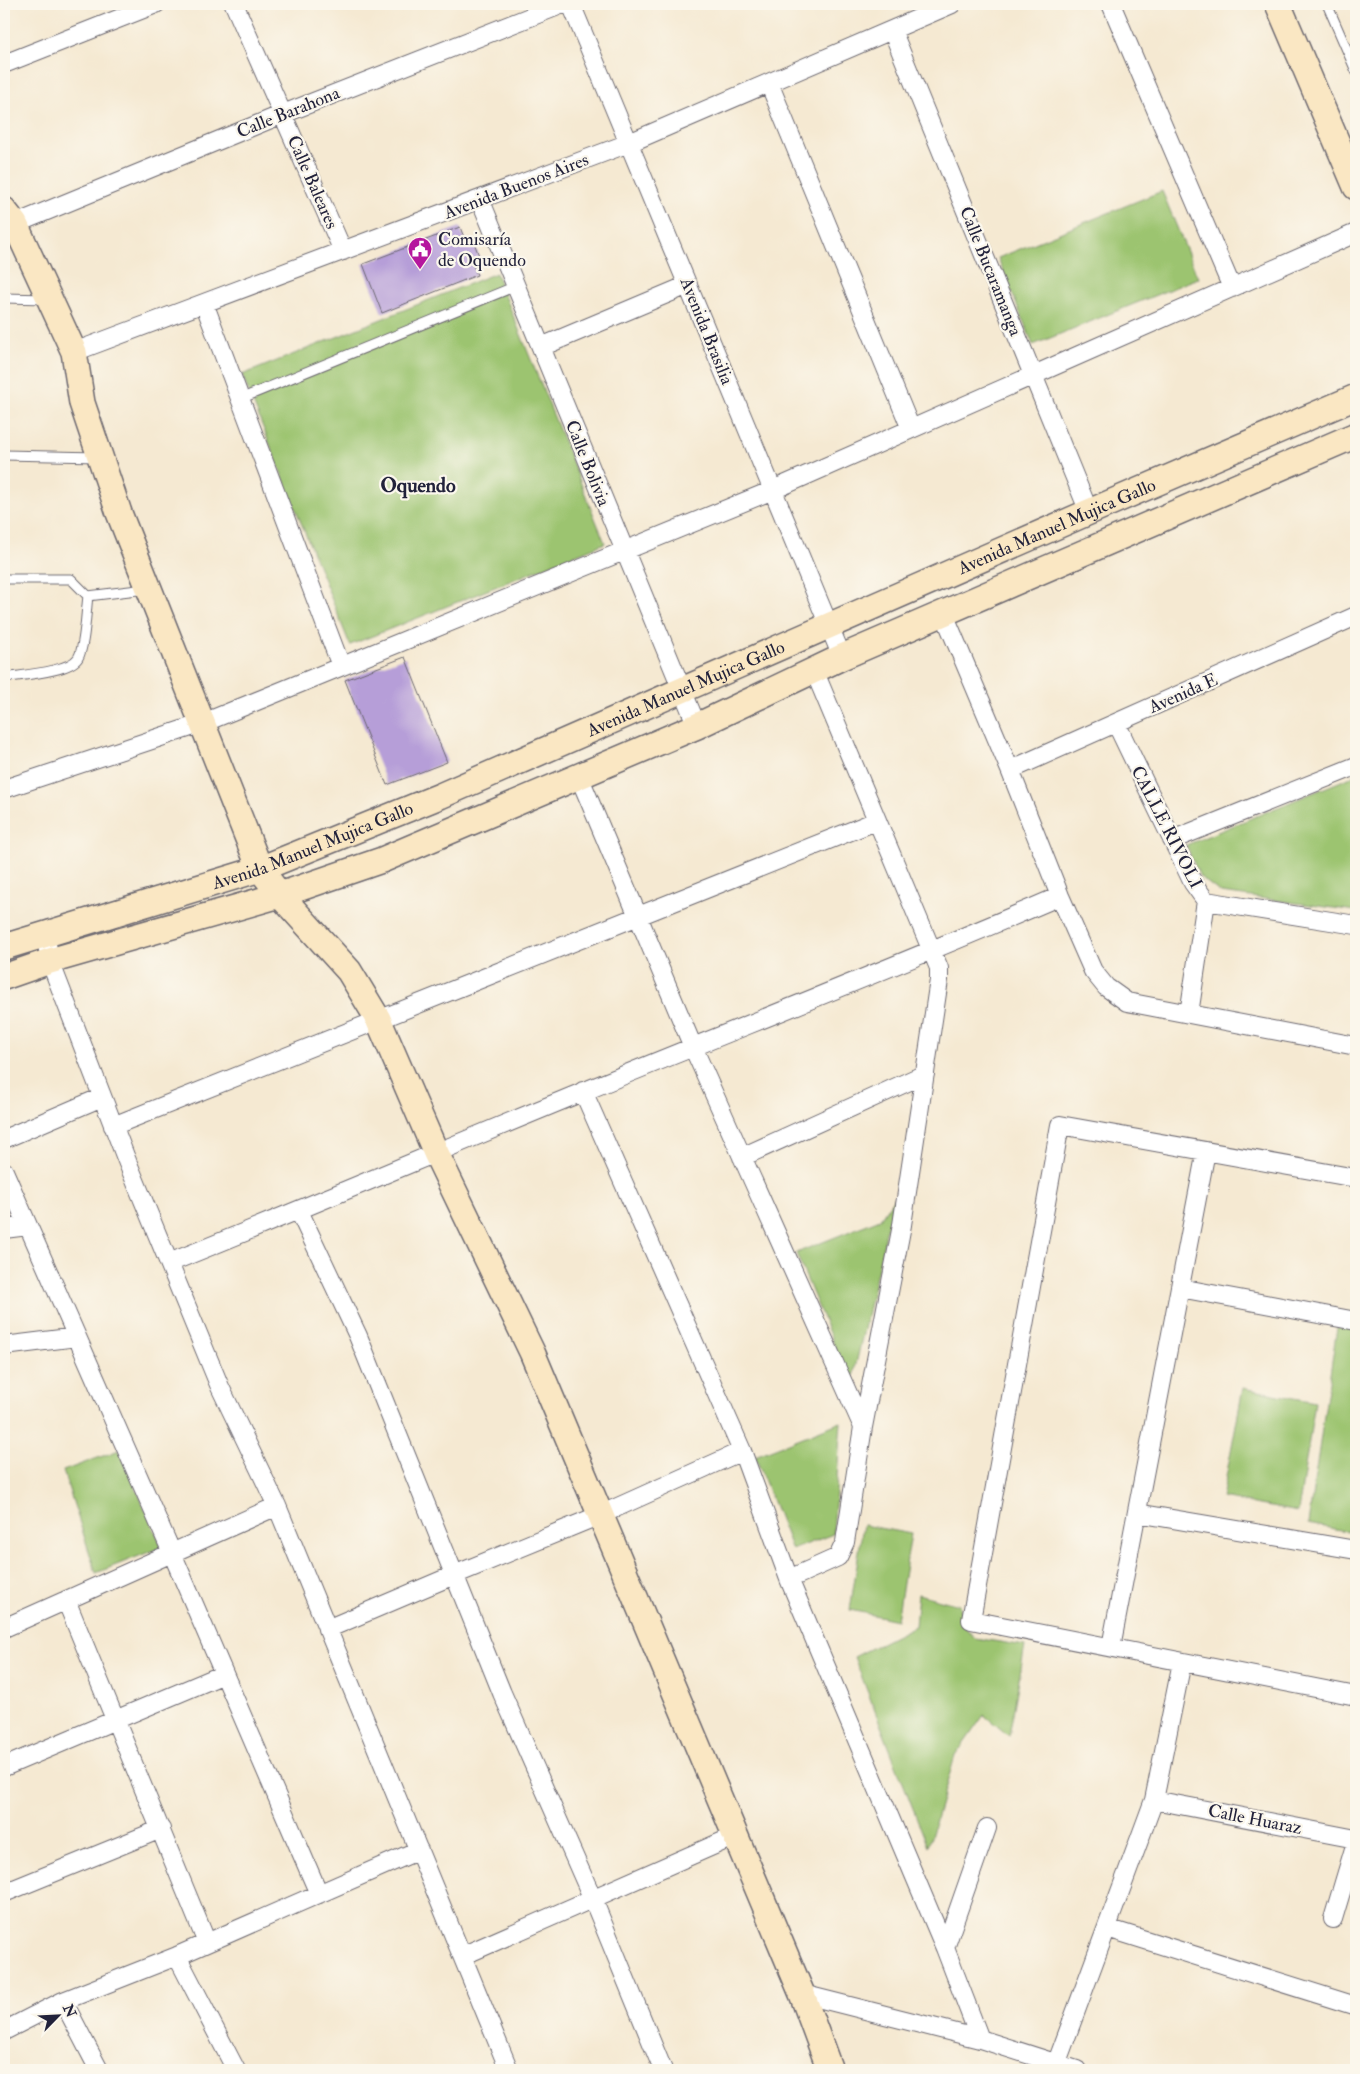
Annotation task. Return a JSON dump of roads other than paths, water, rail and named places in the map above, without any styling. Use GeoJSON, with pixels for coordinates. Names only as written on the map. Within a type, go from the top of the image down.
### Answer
{"type":"FeatureCollection","features":[{"type":"Feature","properties":{"kind":"street"},"geometry":{"type":"LineString","coordinates":[[4,64],[156,4]]}},
{"type":"Feature","properties":{"kind":"street","name":"Calle Baleares"},"geometry":{"type":"LineString","coordinates":[[234,4],[343,251]]}},
{"type":"Feature","properties":{"kind":"street","name":"Calle Barahona"},"geometry":{"type":"LineString","coordinates":[[9,217],[283,114],[562,4]]}},
{"type":"Feature","properties":{"kind":"street","name":"Avenida Brasilia"},"geometry":{"type":"LineString","coordinates":[[571,4],[842,657]]}},
{"type":"Feature","properties":{"kind":"street","name":"Avenida Buenos Aires"},"geometry":{"type":"LineString","coordinates":[[74,352],[629,143],[892,30],[928,9],[952,4]]}},
{"type":"Feature","properties":{"kind":"street"},"geometry":{"type":"LineString","coordinates":[[1111,4],[1232,288]]}},
{"type":"Feature","properties":{"kind":"street"},"geometry":{"type":"LineString","coordinates":[[1278,4],[1356,188]]}},
{"type":"Feature","properties":{"kind":"street","name":"Calle Bucaramanga"},"geometry":{"type":"LineString","coordinates":[[892,30],[1089,512]]}},
{"type":"Feature","properties":{"kind":"street"},"geometry":{"type":"LineString","coordinates":[[769,83],[911,430]]}},
{"type":"Feature","properties":{"kind":"street","name":"Calle Bolivia"},"geometry":{"type":"LineString","coordinates":[[480,199],[697,726]]}},
{"type":"Feature","properties":{"kind":"street"},"geometry":{"type":"LineString","coordinates":[[9,217],[74,352],[82,403],[119,513],[260,869],[280,895],[349,971],[378,1019],[436,1153],[532,1352],[802,1994],[830,2070]]}},
{"type":"Feature","properties":{"kind":"street"},"geometry":{"type":"LineString","coordinates":[[4,789],[203,723],[625,551],[911,430],[1356,233]]}},
{"type":"Feature","properties":{"kind":"street"},"geometry":{"type":"LineString","coordinates":[[541,347],[688,285]]}},
{"type":"Feature","properties":{"kind":"street"},"geometry":{"type":"LineString","coordinates":[[204,303],[341,666]]}},
{"type":"Feature","properties":{"kind":"street","name":"Avenida Manuel Mujica Gallo"},"geometry":{"type":"LineString","coordinates":[[4,947],[260,869],[440,796],[1356,397]]}},
{"type":"Feature","properties":{"kind":"street","name":"Avenida Manuel Mujica Gallo"},"geometry":{"type":"LineString","coordinates":[[4,977],[50,961],[280,895],[382,860],[697,726],[842,657],[1356,436]]}},
{"type":"Feature","properties":{"kind":"street"},"geometry":{"type":"LineString","coordinates":[[944,614],[1010,770],[1060,896],[1093,971],[1106,986],[1127,1002],[1356,1046]]}},
{"type":"Feature","properties":{"kind":"street","name":"Avenida E"},"geometry":{"type":"LineString","coordinates":[[1010,770],[1356,616]]}},
{"type":"Feature","properties":{"kind":"street"},"geometry":{"type":"LineString","coordinates":[[790,1579],[838,1557],[845,1542],[862,1427],[902,1225],[939,980],[939,968],[814,670]]}},
{"type":"Feature","properties":{"kind":"street","name":"CALLE RIVOLI"},"geometry":{"type":"LineString","coordinates":[[1116,723],[1193,883],[1206,901],[1356,925]]}},
{"type":"Feature","properties":{"kind":"street"},"geometry":{"type":"LineString","coordinates":[[1172,840],[1356,766]]}},
{"type":"Feature","properties":{"kind":"street"},"geometry":{"type":"LineString","coordinates":[[579,776],[640,917],[693,1047],[862,1427]]}},
{"type":"Feature","properties":{"kind":"street"},"geometry":{"type":"LineString","coordinates":[[113,1126],[378,1019],[640,917],[876,821]]}},
{"type":"Feature","properties":{"kind":"street"},"geometry":{"type":"LineString","coordinates":[[169,1263],[299,1211],[583,1091],[932,951],[1060,896]]}},
{"type":"Feature","properties":{"kind":"street"},"geometry":{"type":"LineString","coordinates":[[1188,1014],[1206,901]]}},
{"type":"Feature","properties":{"kind":"street"},"geometry":{"type":"LineString","coordinates":[[45,933],[50,961],[113,1126],[220,1388],[277,1506],[510,2070]]}},
{"type":"Feature","properties":{"kind":"street"},"geometry":{"type":"LineString","coordinates":[[742,1157],[925,1074]]}},
{"type":"Feature","properties":{"kind":"street"},"geometry":{"type":"LineString","coordinates":[[583,1091],[742,1451],[790,1579],[945,1948],[980,2039]]}},
{"type":"Feature","properties":{"kind":"street"},"geometry":{"type":"LineString","coordinates":[[4,1139],[102,1097]]}},
{"type":"Feature","properties":{"kind":"street"},"geometry":{"type":"LineString","coordinates":[[1356,1178],[1060,1125],[972,1620],[1356,1696]]}},
{"type":"Feature","properties":{"kind":"street"},"geometry":{"type":"LineString","coordinates":[[1111,1648],[1206,1151]]}},
{"type":"Feature","properties":{"kind":"street"},"geometry":{"type":"LineString","coordinates":[[4,1171],[319,1894]]}},
{"type":"Feature","properties":{"kind":"street"},"geometry":{"type":"LineString","coordinates":[[299,1211],[358,1336],[502,1693],[592,1897],[663,2070]]}},
{"type":"Feature","properties":{"kind":"street"},"geometry":{"type":"LineString","coordinates":[[4,1229],[28,1226]]}},
{"type":"Feature","properties":{"kind":"street"},"geometry":{"type":"LineString","coordinates":[[1180,1288],[1356,1320]]}},
{"type":"Feature","properties":{"kind":"street"},"geometry":{"type":"LineString","coordinates":[[4,1346],[77,1337]]}},
{"type":"Feature","properties":{"kind":"street"},"geometry":{"type":"LineString","coordinates":[[327,1629],[454,1574],[600,1515],[742,1451]]}},
{"type":"Feature","properties":{"kind":"street"},"geometry":{"type":"LineString","coordinates":[[4,1628],[277,1506]]}},
{"type":"Feature","properties":{"kind":"street"},"geometry":{"type":"LineString","coordinates":[[1137,1513],[1356,1550]]}},
{"type":"Feature","properties":{"kind":"street"},"geometry":{"type":"LineString","coordinates":[[66,1600],[117,1720],[207,1943]]}},
{"type":"Feature","properties":{"kind":"street"},"geometry":{"type":"LineString","coordinates":[[1055,2067],[1154,1800],[1182,1662]]}},
{"type":"Feature","properties":{"kind":"street"},"geometry":{"type":"LineString","coordinates":[[4,1768],[224,1674]]}},
{"type":"Feature","properties":{"kind":"street","name":"Calle Huaraz"},"geometry":{"type":"LineString","coordinates":[[1154,1800],[1356,1840]]}},
{"type":"Feature","properties":{"kind":"street"},"geometry":{"type":"LineString","coordinates":[[945,1948],[987,1828]]}},
{"type":"Feature","properties":{"kind":"street"},"geometry":{"type":"LineString","coordinates":[[4,1893],[161,1829]]}},
{"type":"Feature","properties":{"kind":"street"},"geometry":{"type":"LineString","coordinates":[[462,1956],[592,1897],[735,1836]]}},
{"type":"Feature","properties":{"kind":"street"},"geometry":{"type":"LineString","coordinates":[[1333,1920],[1356,1840]]}},
{"type":"Feature","properties":{"kind":"street"},"geometry":{"type":"LineString","coordinates":[[4,2031],[63,2001],[177,1956],[419,1850]]}},
{"type":"Feature","properties":{"kind":"street"},"geometry":{"type":"LineString","coordinates":[[1107,1928],[1356,2006]]}},
{"type":"Feature","properties":{"kind":"street"},"geometry":{"type":"LineString","coordinates":[[177,1956],[236,2070]]}},
{"type":"Feature","properties":{"kind":"street"},"geometry":{"type":"LineString","coordinates":[[802,1994],[980,2039],[1055,2067],[1077,2070]]}},
{"type":"Feature","properties":{"kind":"street"},"geometry":{"type":"LineString","coordinates":[[940,2029],[956,2022],[963,2014],[965,1998]]}},
{"type":"Feature","properties":{"kind":"street"},"geometry":{"type":"LineString","coordinates":[[63,2001],[99,2070]]}},
{"type":"Feature","properties":{"kind":"lane"},"geometry":{"type":"LineString","coordinates":[[1328,4],[1356,71]]}},
{"type":"Feature","properties":{"kind":"lane"},"geometry":{"type":"LineString","coordinates":[[240,399],[516,286]]}},
{"type":"Feature","properties":{"kind":"lane"},"geometry":{"type":"LineString","coordinates":[[4,298],[49,299]]}},
{"type":"Feature","properties":{"kind":"lane"},"geometry":{"type":"LineString","coordinates":[[4,455],[100,457]]}},
{"type":"Feature","properties":{"kind":"lane"},"geometry":{"type":"LineString","coordinates":[[4,580],[71,580],[88,596],[149,589]]}},
{"type":"Feature","properties":{"kind":"lane"},"geometry":{"type":"LineString","coordinates":[[4,678],[67,667],[78,658],[82,646],[88,596]]}},
{"type":"Feature","properties":{"kind":"place","name":"Comisaría de Oquendo"},"geometry":{"type":"Point","coordinates":[420,270]}},
{"type":"Feature","properties":{"kind":"district","name":"Oquendo"},"geometry":{"type":"Point","coordinates":[418,485]}}]}
